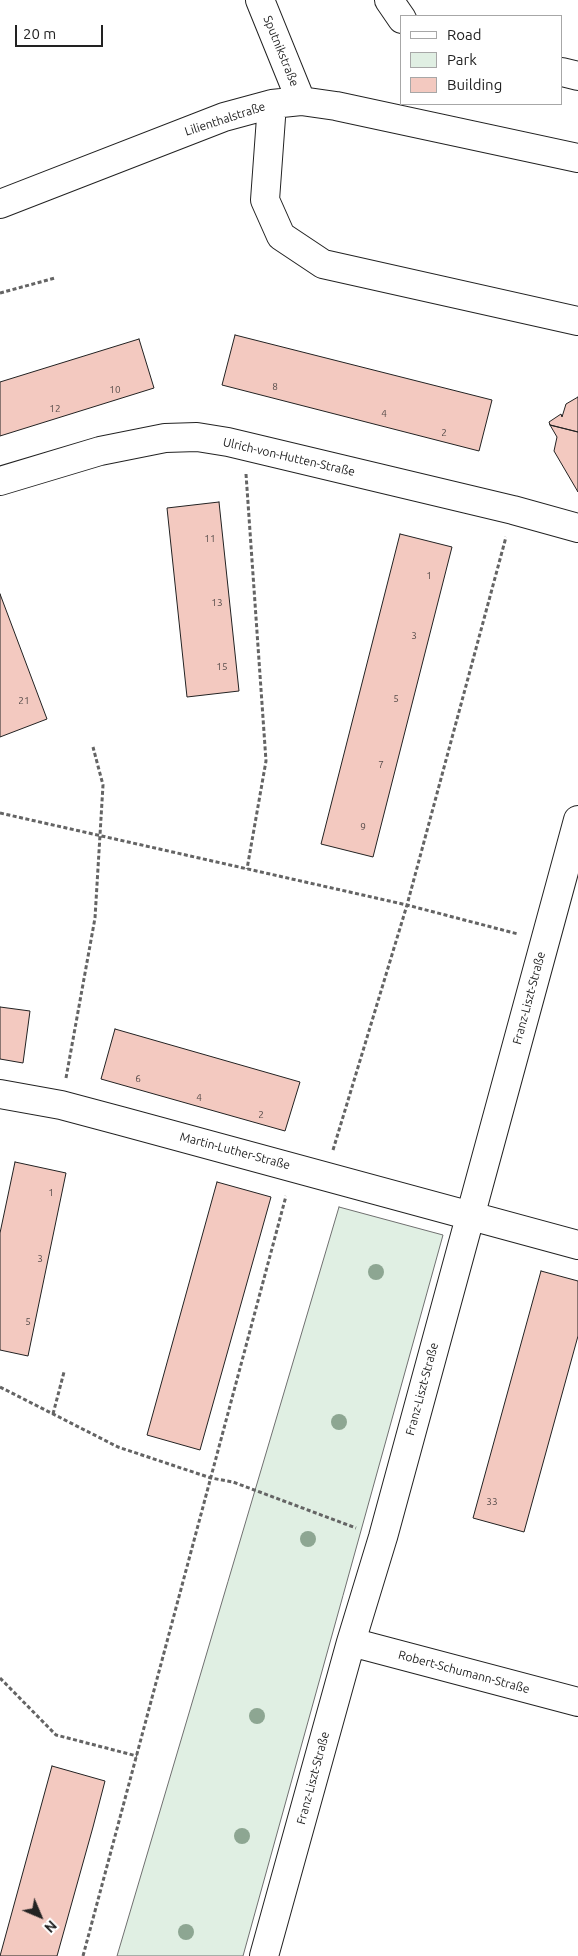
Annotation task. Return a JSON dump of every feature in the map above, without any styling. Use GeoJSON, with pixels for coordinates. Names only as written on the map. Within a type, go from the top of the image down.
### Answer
{"type":"FeatureCollection","features":[{"type":"Feature","properties":{"kind":"street","name":"Sputnikstraße"},"geometry":{"type":"LineString","coordinates":[[260,0],[301,101]]}},
{"type":"Feature","properties":{"kind":"street"},"geometry":{"type":"LineString","coordinates":[[389,0],[400,16]]}},
{"type":"Feature","properties":{"kind":"street"},"geometry":{"type":"LineString","coordinates":[[563,72],[578,76]]}},
{"type":"Feature","properties":{"kind":"street","name":"Lilienthalstraße"},"geometry":{"type":"LineString","coordinates":[[0,204],[216,119],[272,104],[301,101],[336,106],[578,158]]}},
{"type":"Feature","properties":{"kind":"street"},"geometry":{"type":"LineString","coordinates":[[272,104],[266,200],[281,236],[323,264],[578,322]]}},
{"type":"Feature","properties":{"kind":"street","name":"Ulrich-von-Hutten-Straße"},"geometry":{"type":"LineString","coordinates":[[0,481],[100,451],[165,438],[197,437],[245,446],[513,510],[578,528]]}},
{"type":"Feature","properties":{"kind":"street","name":"Franz-Liszt-Straße"},"geometry":{"type":"LineString","coordinates":[[264,1956],[382,1537],[578,820]]}},
{"type":"Feature","properties":{"kind":"street","name":"Martin-Luther-Straße"},"geometry":{"type":"LineString","coordinates":[[0,1094],[61,1105],[294,1166],[468,1217],[578,1245]]}},
{"type":"Feature","properties":{"kind":"street","name":"Robert-Schumann-Straße"},"geometry":{"type":"LineString","coordinates":[[351,1642],[578,1702]]}},
{"type":"Feature","properties":{"kind":"path"},"geometry":{"type":"LineString","coordinates":[[0,293],[55,278]]}},
{"type":"Feature","properties":{"kind":"path"},"geometry":{"type":"LineString","coordinates":[[245,446],[266,761],[247,869]]}},
{"type":"Feature","properties":{"kind":"path"},"geometry":{"type":"LineString","coordinates":[[325,1175],[407,905],[513,510]]}},
{"type":"Feature","properties":{"kind":"path"},"geometry":{"type":"LineString","coordinates":[[61,1105],[95,918],[103,785],[93,747]]}},
{"type":"Feature","properties":{"kind":"path"},"geometry":{"type":"LineString","coordinates":[[0,813],[407,905],[513,934],[545,938]]}},
{"type":"Feature","properties":{"kind":"path"},"geometry":{"type":"LineString","coordinates":[[83,1956],[294,1166]]}},
{"type":"Feature","properties":{"kind":"path"},"geometry":{"type":"LineString","coordinates":[[53,1414],[64,1372]]}},
{"type":"Feature","properties":{"kind":"path"},"geometry":{"type":"LineString","coordinates":[[0,1388],[118,1448],[211,1478],[233,1482],[382,1537]]}},
{"type":"Feature","properties":{"kind":"path"},"geometry":{"type":"LineString","coordinates":[[0,1678],[56,1735],[137,1756]]}},
{"type":"Feature","properties":{"kind":"green space"},"geometry":{"type":"Polygon","coordinates":[[[339,1207],[443,1235],[243,1956],[117,1956],[339,1207]]]}},
{"type":"Feature","properties":{"kind":"building"},"geometry":{"type":"Polygon","coordinates":[[[235,335],[492,400],[479,451],[222,385],[235,335]]]}},
{"type":"Feature","properties":{"kind":"building"},"geometry":{"type":"Polygon","coordinates":[[[139,339],[154,388],[0,436],[0,382],[139,339]]]}},
{"type":"Feature","properties":{"kind":"building"},"geometry":{"type":"Polygon","coordinates":[[[578,397],[578,432],[550,425],[549,422],[561,414],[562,417],[566,404],[578,397]]]}},
{"type":"Feature","properties":{"kind":"building"},"geometry":{"type":"Polygon","coordinates":[[[550,425],[578,432],[578,492],[554,451],[557,437],[550,425]]]}},
{"type":"Feature","properties":{"kind":"building"},"geometry":{"type":"Polygon","coordinates":[[[219,502],[239,691],[187,697],[167,508],[219,502]]]}},
{"type":"Feature","properties":{"kind":"building"},"geometry":{"type":"Polygon","coordinates":[[[400,534],[452,547],[373,857],[321,844],[400,534]]]}},
{"type":"Feature","properties":{"kind":"building"},"geometry":{"type":"Polygon","coordinates":[[[0,594],[47,719],[0,737],[0,594]]]}},
{"type":"Feature","properties":{"kind":"building"},"geometry":{"type":"Polygon","coordinates":[[[0,1007],[30,1011],[23,1063],[0,1059],[0,1007]]]}},
{"type":"Feature","properties":{"kind":"building"},"geometry":{"type":"Polygon","coordinates":[[[115,1029],[300,1082],[285,1131],[101,1079],[115,1029]]]}},
{"type":"Feature","properties":{"kind":"building"},"geometry":{"type":"Polygon","coordinates":[[[15,1162],[66,1173],[28,1356],[0,1350],[0,1233],[15,1162]]]}},
{"type":"Feature","properties":{"kind":"building"},"geometry":{"type":"Polygon","coordinates":[[[217,1182],[271,1197],[200,1450],[147,1435],[217,1182]]]}},
{"type":"Feature","properties":{"kind":"building"},"geometry":{"type":"Polygon","coordinates":[[[541,1271],[578,1281],[578,1336],[524,1532],[473,1518],[541,1271]]]}},
{"type":"Feature","properties":{"kind":"building"},"geometry":{"type":"Polygon","coordinates":[[[52,1766],[105,1781],[93,1827],[57,1956],[0,1956],[52,1766]]]}}]}
